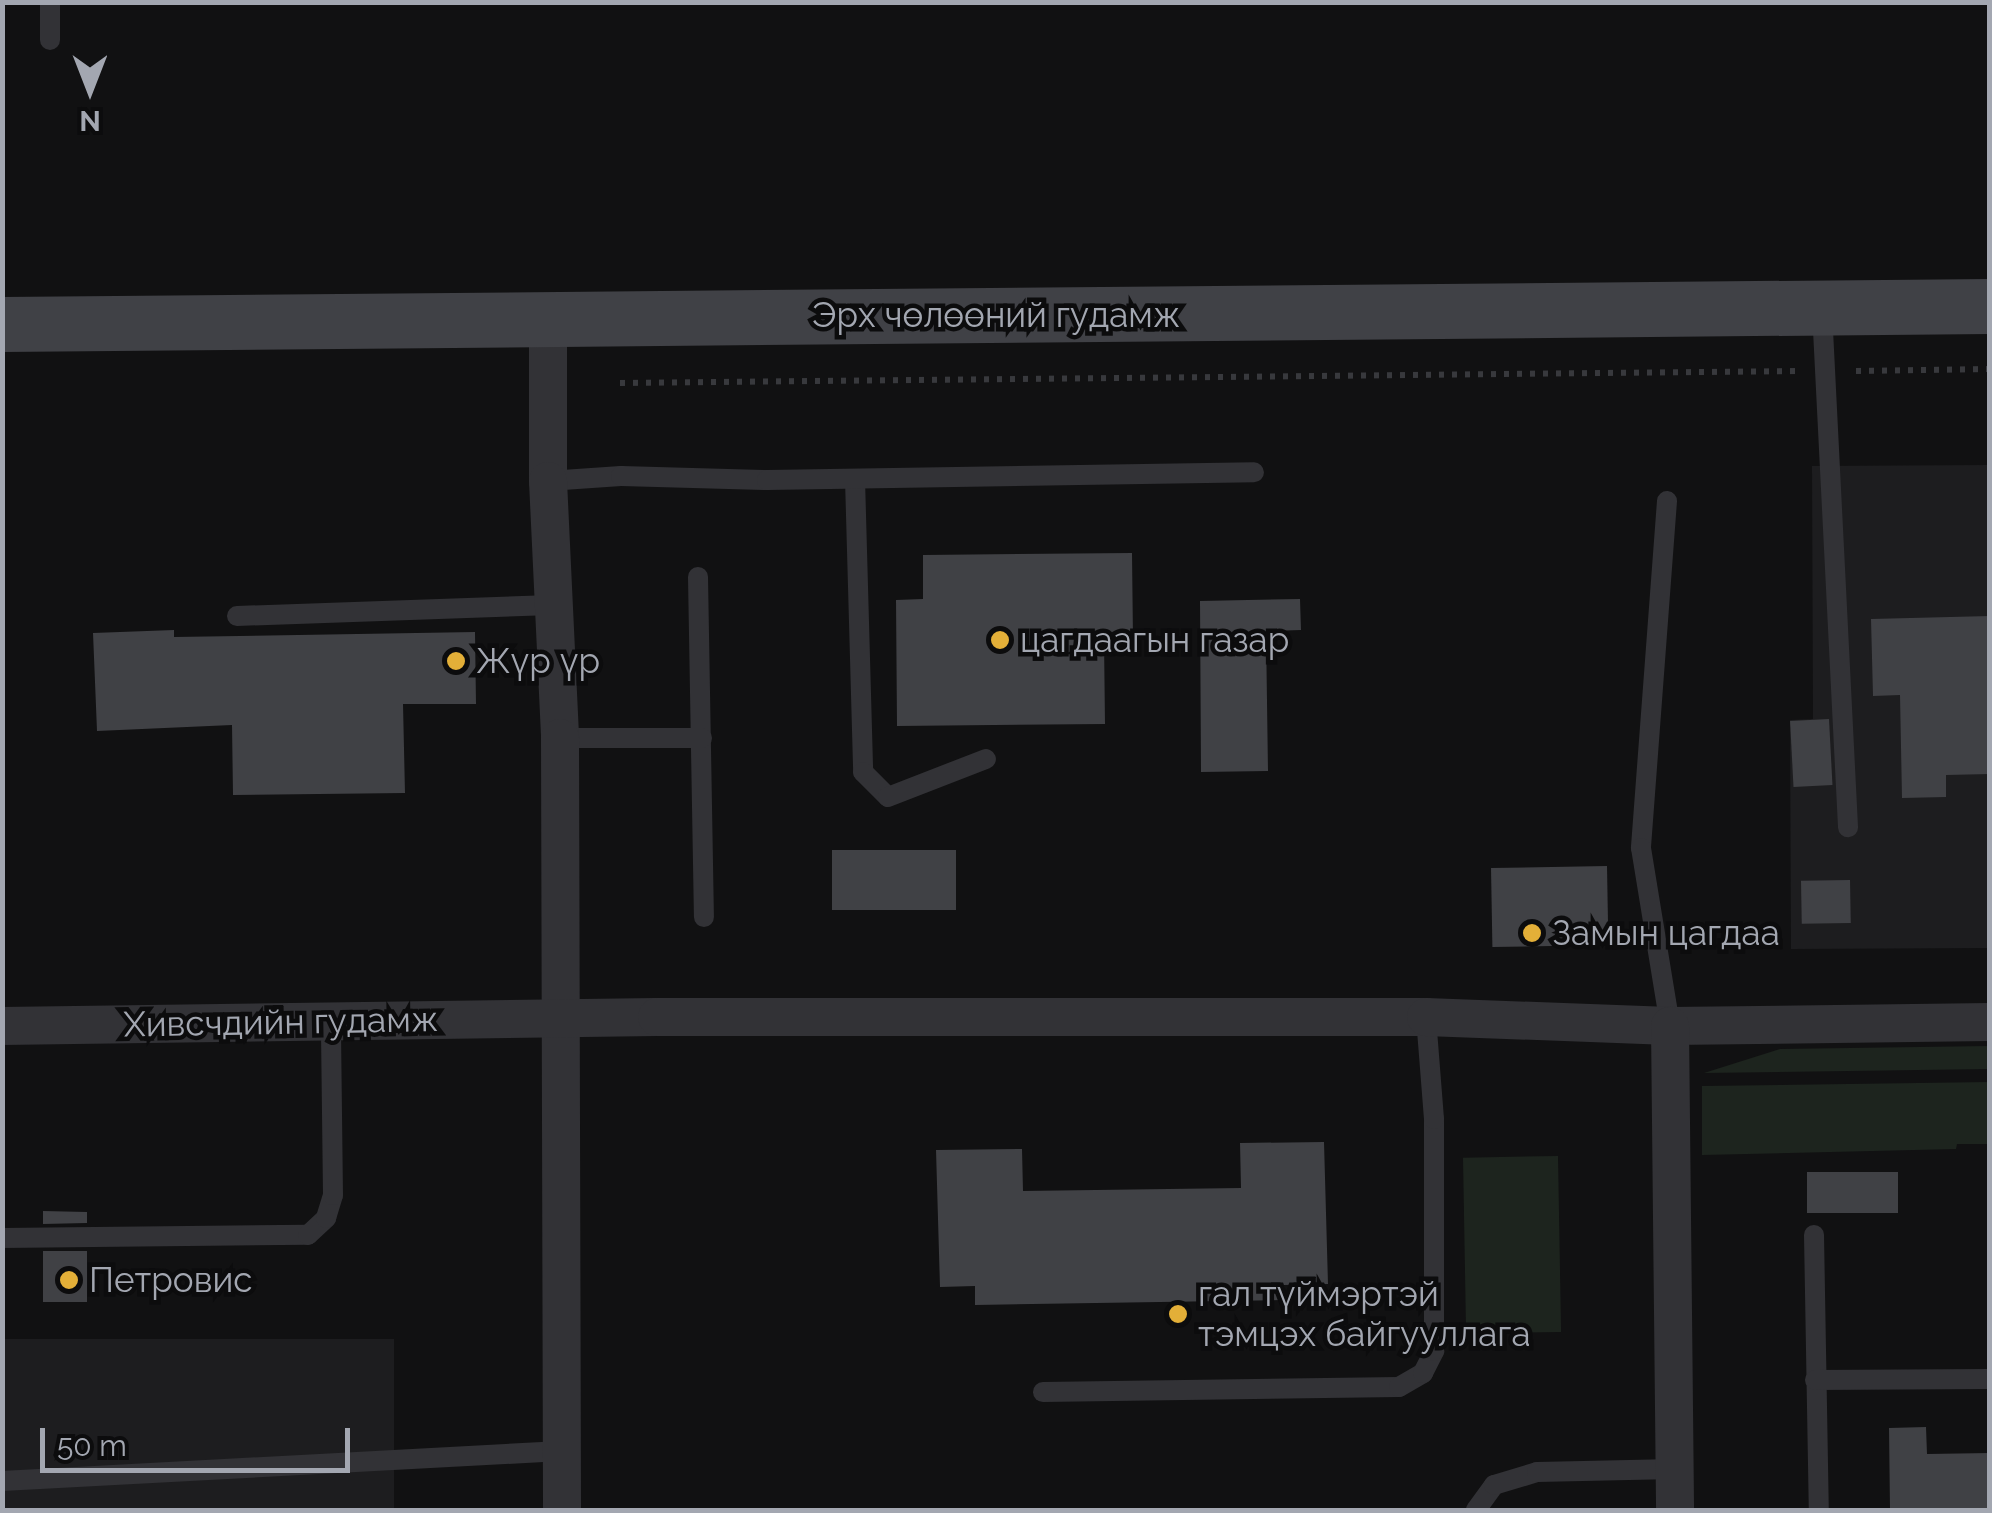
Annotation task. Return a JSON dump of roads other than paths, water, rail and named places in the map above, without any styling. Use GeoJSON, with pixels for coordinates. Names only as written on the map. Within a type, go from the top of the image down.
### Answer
{"type":"FeatureCollection","features":[{"type":"Feature","properties":{"kind":"main road","name":"Эрх чөлөөний гудамж"},"geometry":{"type":"LineString","coordinates":[[2,324],[1990,306]]}},
{"type":"Feature","properties":{"kind":"street"},"geometry":{"type":"LineString","coordinates":[[548,318],[548,481],[560,738],[562,1510]]}},
{"type":"Feature","properties":{"kind":"street","name":"Хивсчдийн гудамж"},"geometry":{"type":"LineString","coordinates":[[2,1026],[558,1018],[1426,1018],[1670,1026],[1990,1022]]}},
{"type":"Feature","properties":{"kind":"street"},"geometry":{"type":"LineString","coordinates":[[1670,1026],[1675,1510]]}},
{"type":"Feature","properties":{"kind":"lane"},"geometry":{"type":"LineString","coordinates":[[50,2],[50,40]]}},
{"type":"Feature","properties":{"kind":"lane"},"geometry":{"type":"LineString","coordinates":[[1822,308],[1848,827]]}},
{"type":"Feature","properties":{"kind":"lane"},"geometry":{"type":"LineString","coordinates":[[548,481],[621,476],[855,479],[1254,472]]}},
{"type":"Feature","properties":{"kind":"lane"},"geometry":{"type":"LineString","coordinates":[[855,479],[864,772],[888,798],[986,760]]}},
{"type":"Feature","properties":{"kind":"lane"},"geometry":{"type":"LineString","coordinates":[[1667,502],[1641,848],[1670,1026]]}},
{"type":"Feature","properties":{"kind":"lane"},"geometry":{"type":"LineString","coordinates":[[698,577],[704,917]]}},
{"type":"Feature","properties":{"kind":"lane"},"geometry":{"type":"LineString","coordinates":[[237,616],[552,605]]}},
{"type":"Feature","properties":{"kind":"lane"},"geometry":{"type":"LineString","coordinates":[[560,738],[702,738]]}},
{"type":"Feature","properties":{"kind":"lane"},"geometry":{"type":"LineString","coordinates":[[1043,1392],[1399,1386],[1423,1374],[1434,1351],[1434,1119],[1426,1018]]}},
{"type":"Feature","properties":{"kind":"lane"},"geometry":{"type":"LineString","coordinates":[[2,1238],[308,1235],[326,1218],[333,1195],[331,1020]]}},
{"type":"Feature","properties":{"kind":"lane"},"geometry":{"type":"LineString","coordinates":[[1814,1236],[1819,1510]]}},
{"type":"Feature","properties":{"kind":"lane"},"geometry":{"type":"LineString","coordinates":[[1815,1380],[1990,1379]]}},
{"type":"Feature","properties":{"kind":"lane"},"geometry":{"type":"LineString","coordinates":[[2,1481],[561,1451]]}},
{"type":"Feature","properties":{"kind":"lane"},"geometry":{"type":"LineString","coordinates":[[1476,1510],[1478,1502],[1494,1485],[1536,1472],[1675,1469]]}},
{"type":"Feature","properties":{"kind":"place","name":"цагдаагын газар"},"geometry":{"type":"Point","coordinates":[1000,640]}},
{"type":"Feature","properties":{"kind":"place","name":"Жүр үр"},"geometry":{"type":"Point","coordinates":[456,661]}},
{"type":"Feature","properties":{"kind":"place","name":"Замын цагдаа"},"geometry":{"type":"Point","coordinates":[1532,933]}},
{"type":"Feature","properties":{"kind":"place","name":"Петровис"},"geometry":{"type":"Point","coordinates":[69,1280]}},
{"type":"Feature","properties":{"kind":"place","name":"гал түймэртэй тэмцэх байгууллага"},"geometry":{"type":"Point","coordinates":[1178,1314]}}]}
